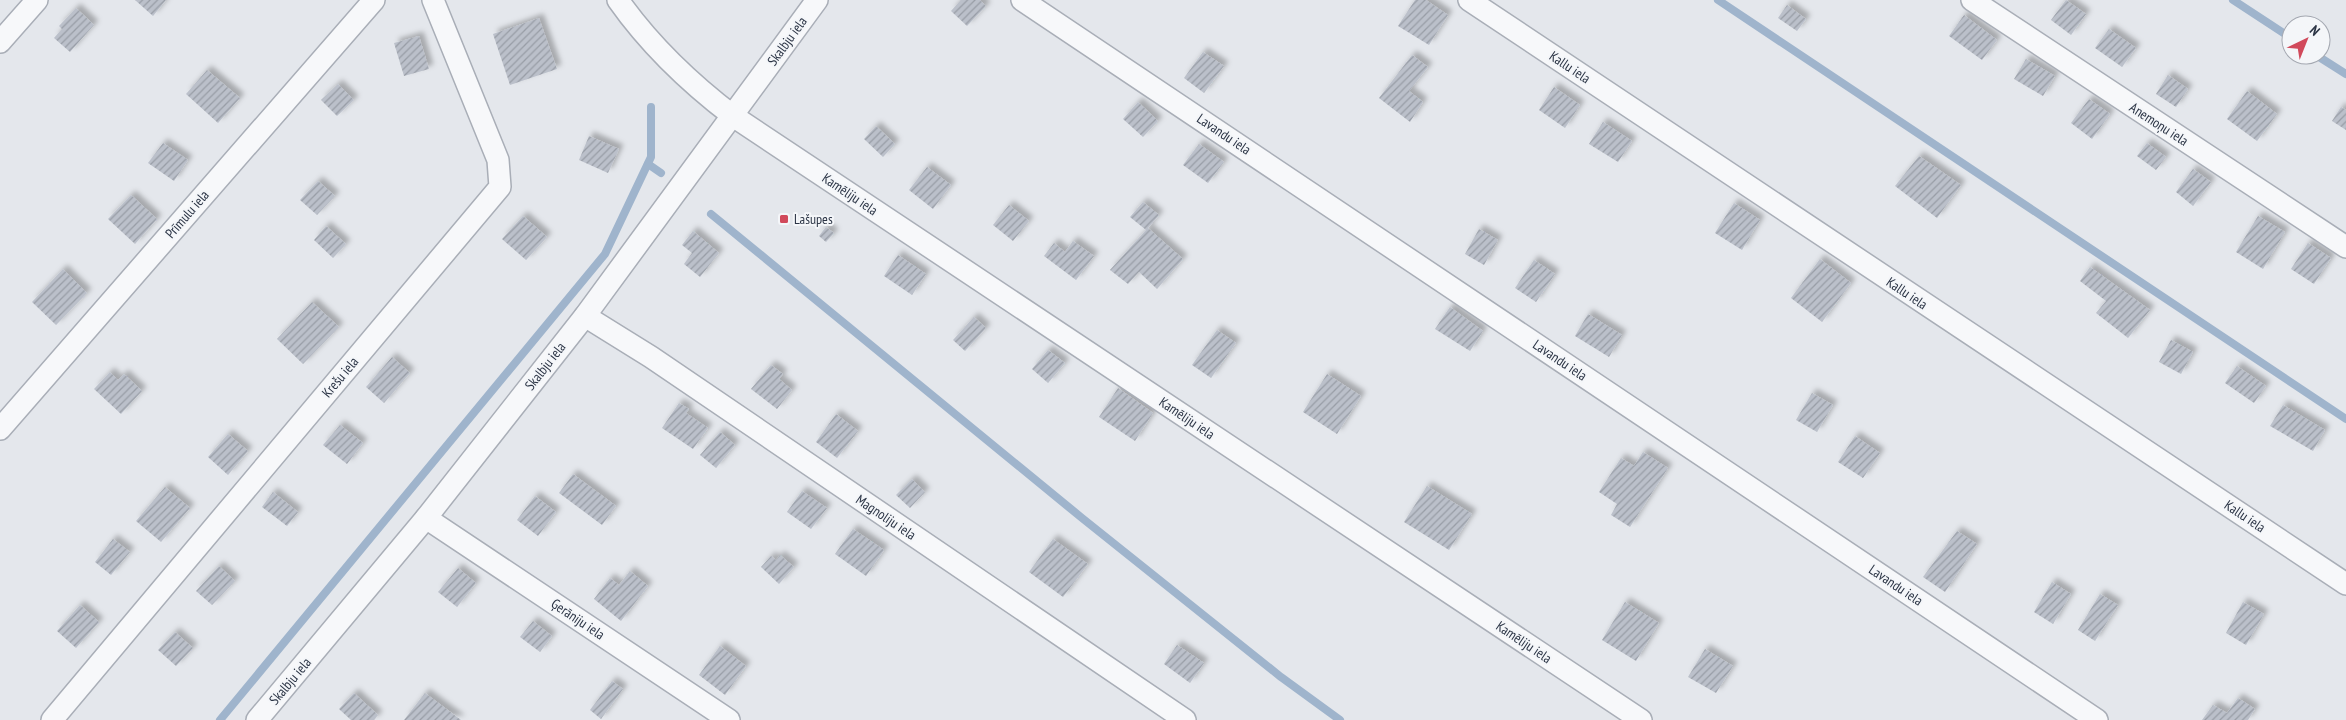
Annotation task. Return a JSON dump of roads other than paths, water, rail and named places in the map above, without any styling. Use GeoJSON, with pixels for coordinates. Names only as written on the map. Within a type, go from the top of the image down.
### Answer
{"type":"FeatureCollection","features":[{"type":"Feature","properties":{"kind":"street"},"geometry":{"type":"LineString","coordinates":[[0,42],[37,0]]}},
{"type":"Feature","properties":{"kind":"street","name":"Prīmulu iela"},"geometry":{"type":"LineString","coordinates":[[0,429],[374,0]]}},
{"type":"Feature","properties":{"kind":"street","name":"Krešu iela"},"geometry":{"type":"LineString","coordinates":[[52,720],[500,187],[498,160],[433,0]]}},
{"type":"Feature","properties":{"kind":"street","name":"Kamēliju iela"},"geometry":{"type":"LineString","coordinates":[[618,0],[638,26],[703,93],[733,116],[1641,720]]}},
{"type":"Feature","properties":{"kind":"street","name":"Skalbju iela"},"geometry":{"type":"LineString","coordinates":[[262,718],[426,518],[585,316],[817,0]]}},
{"type":"Feature","properties":{"kind":"street","name":"Lavandu iela"},"geometry":{"type":"LineString","coordinates":[[1022,0],[2097,720]]}},
{"type":"Feature","properties":{"kind":"street","name":"Kallu iela"},"geometry":{"type":"LineString","coordinates":[[1469,0],[2346,584]]}},
{"type":"Feature","properties":{"kind":"street","name":"Anemoņu iela"},"geometry":{"type":"LineString","coordinates":[[1972,0],[2346,247]]}},
{"type":"Feature","properties":{"kind":"street","name":"Magnoliju iela"},"geometry":{"type":"LineString","coordinates":[[585,316],[651,357],[1185,720]]}},
{"type":"Feature","properties":{"kind":"street","name":"Ģerāniju iela"},"geometry":{"type":"LineString","coordinates":[[426,518],[729,720]]}},
{"type":"Feature","properties":{"kind":"waterway"},"geometry":{"type":"LineString","coordinates":[[1718,0],[2346,419]]}},
{"type":"Feature","properties":{"kind":"waterway"},"geometry":{"type":"LineString","coordinates":[[2233,0],[2281,31]]}},
{"type":"Feature","properties":{"kind":"waterway"},"geometry":{"type":"LineString","coordinates":[[2331,64],[2346,74]]}},
{"type":"Feature","properties":{"kind":"waterway"},"geometry":{"type":"LineString","coordinates":[[220,720],[605,254],[651,157],[651,107]]}},
{"type":"Feature","properties":{"kind":"waterway"},"geometry":{"type":"LineString","coordinates":[[648,164],[661,173]]}},
{"type":"Feature","properties":{"kind":"waterway"},"geometry":{"type":"LineString","coordinates":[[711,214],[1082,518],[1281,677],[1340,720]]}},
{"type":"Feature","properties":{"kind":"place","name":"Lašupes"},"geometry":{"type":"Point","coordinates":[784,219]}}]}
